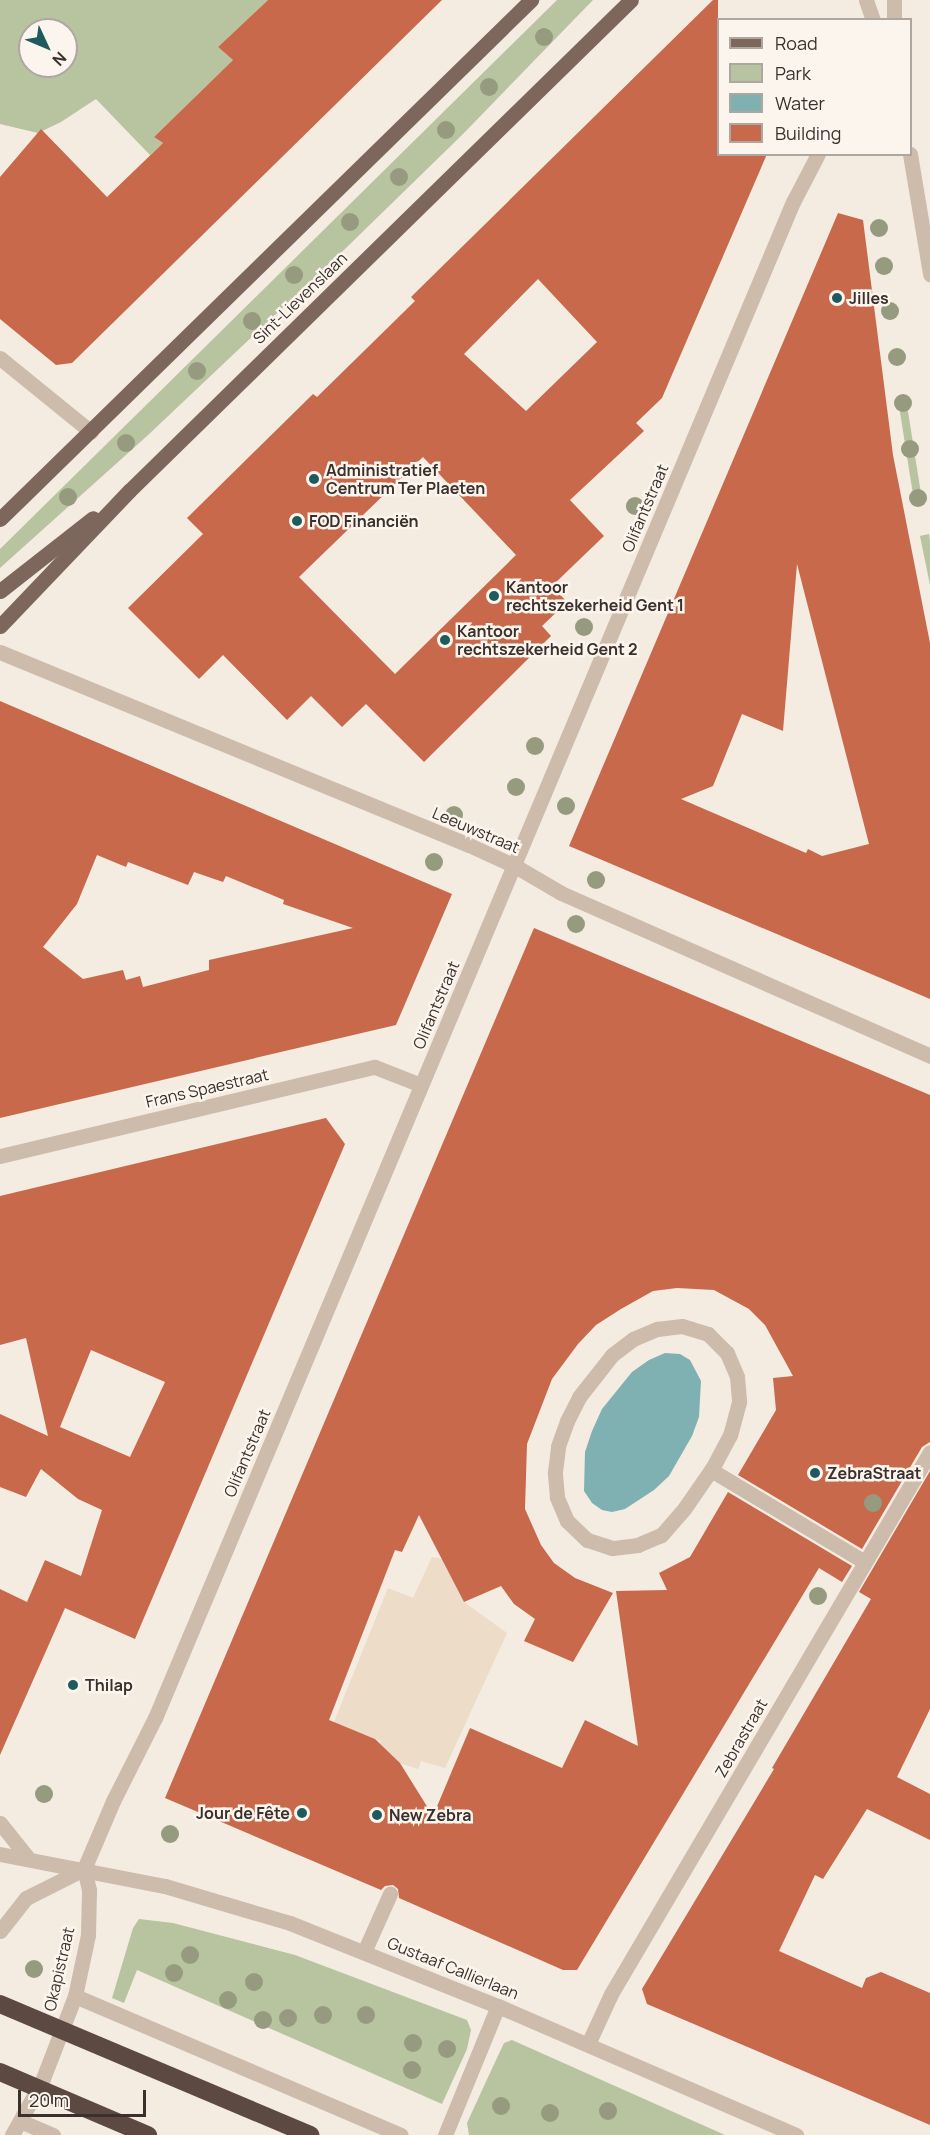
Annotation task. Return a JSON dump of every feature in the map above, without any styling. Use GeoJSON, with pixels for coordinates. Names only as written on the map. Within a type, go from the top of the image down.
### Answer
{"type":"FeatureCollection","features":[{"type":"Feature","properties":{"kind":"highway"},"geometry":{"type":"LineString","coordinates":[[0,2004],[310,2135]]}},
{"type":"Feature","properties":{"kind":"highway"},"geometry":{"type":"LineString","coordinates":[[0,2072],[148,2135]]}},
{"type":"Feature","properties":{"kind":"main road"},"geometry":{"type":"LineString","coordinates":[[0,519],[531,0]]}},
{"type":"Feature","properties":{"kind":"main road","name":"Sint-Lievenslaan"},"geometry":{"type":"LineString","coordinates":[[0,626],[129,491],[631,0]]}},
{"type":"Feature","properties":{"kind":"main road"},"geometry":{"type":"LineString","coordinates":[[0,591],[129,491]]}},
{"type":"Feature","properties":{"kind":"street"},"geometry":{"type":"LineString","coordinates":[[866,0],[872,18]]}},
{"type":"Feature","properties":{"kind":"street"},"geometry":{"type":"LineString","coordinates":[[894,0],[894,18]]}},
{"type":"Feature","properties":{"kind":"street","name":"Olifantstraat"},"geometry":{"type":"LineString","coordinates":[[84,1869],[113,1801],[155,1718],[793,202],[818,156]]}},
{"type":"Feature","properties":{"kind":"street"},"geometry":{"type":"LineString","coordinates":[[910,156],[930,274]]}},
{"type":"Feature","properties":{"kind":"street"},"geometry":{"type":"LineString","coordinates":[[0,358],[91,432]]}},
{"type":"Feature","properties":{"kind":"street","name":"Leeuwstraat"},"geometry":{"type":"LineString","coordinates":[[0,652],[515,866],[561,893],[930,1056]]}},
{"type":"Feature","properties":{"kind":"street","name":"Frans Spaestraat"},"geometry":{"type":"LineString","coordinates":[[0,1156],[375,1067],[421,1085]]}},
{"type":"Feature","properties":{"kind":"street"},"geometry":{"type":"LineString","coordinates":[[682,1326],[708,1334],[727,1353],[737,1377],[740,1402],[730,1435],[711,1470],[684,1509],[661,1535],[638,1545],[612,1548],[586,1540],[567,1521],[557,1497],[555,1472],[558,1446],[579,1397],[612,1354],[633,1339],[657,1329],[682,1326]]}},
{"type":"Feature","properties":{"kind":"street","name":"Zebrastraat"},"geometry":{"type":"LineString","coordinates":[[588,2044],[611,1994],[930,1452]]}},
{"type":"Feature","properties":{"kind":"street"},"geometry":{"type":"LineString","coordinates":[[711,1470],[866,1562]]}},
{"type":"Feature","properties":{"kind":"street"},"geometry":{"type":"LineString","coordinates":[[0,1823],[28,1858]]}},
{"type":"Feature","properties":{"kind":"street","name":"Gustaaf Callierlaan"},"geometry":{"type":"LineString","coordinates":[[0,1854],[165,1886],[247,1908],[498,2006],[796,2135]]}},
{"type":"Feature","properties":{"kind":"street"},"geometry":{"type":"LineString","coordinates":[[0,1931],[26,1898],[84,1869]]}},
{"type":"Feature","properties":{"kind":"street","name":"Okapistraat"},"geometry":{"type":"LineString","coordinates":[[12,2135],[54,2053],[75,1995],[88,1935],[89,1890],[84,1869]]}},
{"type":"Feature","properties":{"kind":"street"},"geometry":{"type":"LineString","coordinates":[[364,1952],[390,1894]]}},
{"type":"Feature","properties":{"kind":"street"},"geometry":{"type":"LineString","coordinates":[[75,1995],[400,2135]]}},
{"type":"Feature","properties":{"kind":"street"},"geometry":{"type":"LineString","coordinates":[[445,2135],[498,2006]]}},
{"type":"Feature","properties":{"kind":"street"},"geometry":{"type":"LineString","coordinates":[[20,2121],[53,2135]]}},
{"type":"Feature","properties":{"kind":"green space"},"geometry":{"type":"Polygon","coordinates":[[[0,0],[268,0],[218,47],[233,60],[154,137],[163,143],[150,155],[96,99],[61,122],[38,133],[0,124],[0,0]]]}},
{"type":"Feature","properties":{"kind":"green space"},"geometry":{"type":"Polygon","coordinates":[[[557,0],[593,0],[463,134],[346,248],[147,436],[0,568],[0,549],[557,0]]]}},
{"type":"Feature","properties":{"kind":"green space"},"geometry":{"type":"Polygon","coordinates":[[[906,399],[922,502],[914,503],[898,400],[906,399]]]}},
{"type":"Feature","properties":{"kind":"green space"},"geometry":{"type":"Polygon","coordinates":[[[929,534],[930,542],[930,585],[920,536],[929,534]]]}},
{"type":"Feature","properties":{"kind":"green space"},"geometry":{"type":"Polygon","coordinates":[[[139,1919],[173,1923],[295,1955],[467,2020],[471,2030],[467,2049],[442,2104],[137,1970],[124,2003],[112,1998],[133,1928],[139,1919]]]}},
{"type":"Feature","properties":{"kind":"green space"},"geometry":{"type":"Polygon","coordinates":[[[512,2040],[725,2135],[469,2135],[467,2123],[504,2043],[512,2040]]]}},
{"type":"Feature","properties":{"kind":"shaded area"},"geometry":{"type":"Polygon","coordinates":[[[432,1557],[442,1559],[464,1602],[507,1633],[445,1768],[421,1761],[418,1769],[400,1763],[379,1746],[381,1741],[363,1734],[327,1739],[388,1588],[413,1598],[432,1557]]]}},
{"type":"Feature","properties":{"kind":"water"},"geometry":{"type":"Polygon","coordinates":[[[665,1353],[680,1354],[690,1360],[701,1381],[699,1417],[692,1436],[669,1476],[654,1490],[625,1509],[612,1512],[602,1510],[592,1503],[584,1491],[585,1452],[592,1431],[602,1409],[632,1372],[649,1360],[665,1353]]]}},
{"type":"Feature","properties":{"kind":"building"},"geometry":{"type":"Polygon","coordinates":[[[268,0],[442,0],[72,363],[56,365],[0,319],[0,177],[41,129],[107,197],[163,143],[154,137],[233,60],[218,47],[268,0]]]}},
{"type":"Feature","properties":{"kind":"building","name":"Administratief Centrum Ter Plaeten"},"geometry":{"type":"Polygon","coordinates":[[[713,0],[718,0],[717,156],[766,156],[662,398],[636,423],[644,431],[570,500],[604,536],[552,586],[567,602],[542,626],[551,636],[424,762],[366,704],[342,727],[311,696],[287,720],[223,655],[199,679],[128,608],[203,534],[187,518],[313,394],[317,397],[415,301],[411,297],[713,0]],[[538,279],[464,354],[526,411],[597,342],[538,279]],[[423,457],[299,577],[395,674],[516,555],[423,457]]]}},
{"type":"Feature","properties":{"kind":"building"},"geometry":{"type":"Polygon","coordinates":[[[838,213],[863,220],[893,455],[930,643],[930,999],[569,846],[838,213]],[[797,564],[783,731],[742,714],[713,786],[681,799],[806,853],[808,849],[822,856],[869,844],[797,564]]]}},
{"type":"Feature","properties":{"kind":"building"},"geometry":{"type":"Polygon","coordinates":[[[0,701],[452,894],[396,1025],[0,1118],[0,701]],[[97,855],[77,904],[43,947],[83,979],[123,970],[126,980],[140,976],[143,987],[209,970],[209,960],[353,928],[283,904],[284,900],[226,876],[223,882],[194,872],[188,885],[128,862],[126,867],[97,855]]]}},
{"type":"Feature","properties":{"kind":"building"},"geometry":{"type":"Polygon","coordinates":[[[534,928],[930,1095],[930,1442],[922,1447],[862,1549],[738,1475],[776,1410],[773,1378],[793,1376],[765,1325],[749,1309],[714,1290],[677,1288],[653,1291],[596,1325],[578,1344],[552,1379],[527,1444],[525,1509],[541,1545],[554,1563],[575,1578],[613,1593],[573,1662],[524,1641],[535,1619],[514,1604],[501,1586],[464,1602],[419,1515],[402,1552],[395,1550],[329,1720],[375,1739],[400,1763],[433,1816],[470,1728],[562,1768],[585,1720],[638,1746],[616,1591],[667,1590],[659,1573],[690,1557],[728,1492],[852,1566],[842,1582],[819,1568],[577,1970],[563,1970],[399,1898],[398,1889],[393,1885],[385,1886],[381,1890],[165,1798],[534,928]]]}},
{"type":"Feature","properties":{"kind":"building"},"geometry":{"type":"Polygon","coordinates":[[[326,1118],[345,1144],[135,1639],[65,1608],[0,1755],[0,1589],[27,1602],[45,1560],[81,1576],[102,1510],[78,1499],[41,1469],[26,1497],[0,1487],[0,1414],[48,1436],[26,1338],[0,1345],[0,1196],[326,1118]],[[91,1350],[60,1427],[130,1457],[165,1382],[91,1350]]]}},
{"type":"Feature","properties":{"kind":"building"},"geometry":{"type":"Polygon","coordinates":[[[930,1471],[930,1709],[897,1777],[930,1794],[930,1840],[867,1809],[823,1879],[815,1875],[779,1951],[862,1988],[866,1978],[881,1972],[930,1993],[930,2125],[647,2004],[642,1989],[774,1769],[772,1768],[871,1599],[859,1592],[930,1471]]]}},
{"type":"Feature","properties":{"kind":"place","name":"Jilles"},"geometry":{"type":"Point","coordinates":[837,298]}},
{"type":"Feature","properties":{"kind":"place","name":"Administratief Centrum Ter Plaeten"},"geometry":{"type":"Point","coordinates":[314,479]}},
{"type":"Feature","properties":{"kind":"place","name":"FOD Financiën"},"geometry":{"type":"Point","coordinates":[297,521]}},
{"type":"Feature","properties":{"kind":"place","name":"Kantoor rechtszekerheid Gent 1"},"geometry":{"type":"Point","coordinates":[494,596]}},
{"type":"Feature","properties":{"kind":"place","name":"Kantoor rechtszekerheid Gent 2"},"geometry":{"type":"Point","coordinates":[445,640]}},
{"type":"Feature","properties":{"kind":"place","name":"ZebraStraat"},"geometry":{"type":"Point","coordinates":[815,1473]}},
{"type":"Feature","properties":{"kind":"place","name":"Thilap"},"geometry":{"type":"Point","coordinates":[73,1685]}},
{"type":"Feature","properties":{"kind":"place","name":"Jour de Fête"},"geometry":{"type":"Point","coordinates":[302,1813]}},
{"type":"Feature","properties":{"kind":"place","name":"New Zebra"},"geometry":{"type":"Point","coordinates":[377,1815]}}]}
